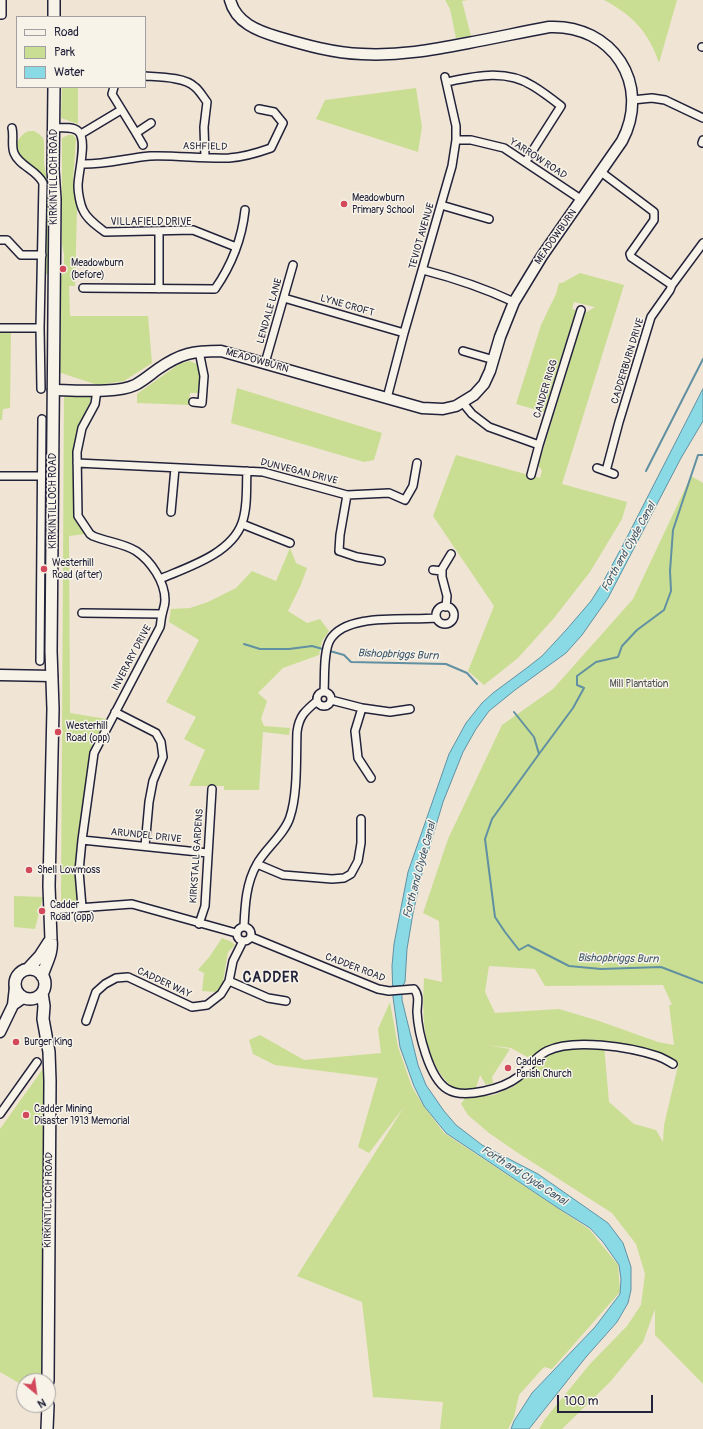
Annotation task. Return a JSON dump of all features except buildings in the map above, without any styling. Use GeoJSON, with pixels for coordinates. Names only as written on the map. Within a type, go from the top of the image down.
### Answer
{"type":"FeatureCollection","features":[{"type":"Feature","properties":{"kind":"main road"},"geometry":{"type":"LineString","coordinates":[[54,0],[54,16]]}},
{"type":"Feature","properties":{"kind":"main road","name":"KIRKINTILLOCH ROAD"},"geometry":{"type":"LineString","coordinates":[[42,976],[52,948],[49,886],[52,724],[55,207],[54,88]]}},
{"type":"Feature","properties":{"kind":"main road"},"geometry":{"type":"LineString","coordinates":[[28,969],[36,971],[42,976],[45,984],[42,993],[39,996],[27,998],[20,995],[15,987],[15,981],[18,975],[22,971],[28,969],[40,956],[51,940]]}},
{"type":"Feature","properties":{"kind":"main road","name":"KIRKINTILLOCH ROAD"},"geometry":{"type":"LineString","coordinates":[[42,993],[44,1006],[43,1019],[49,1052],[50,1081],[48,1373]]}},
{"type":"Feature","properties":{"kind":"main road","name":"KIRKINTILLOCH ROAD"},"geometry":{"type":"LineString","coordinates":[[27,998],[43,1019]]}},
{"type":"Feature","properties":{"kind":"main road"},"geometry":{"type":"LineString","coordinates":[[47,1429],[48,1413]]}},
{"type":"Feature","properties":{"kind":"street"},"geometry":{"type":"LineString","coordinates":[[0,16],[2,16],[2,0]]}},
{"type":"Feature","properties":{"kind":"street","name":"MEADOWBURN"},"geometry":{"type":"LineString","coordinates":[[53,390],[115,391],[135,385],[170,361],[183,355],[200,351],[221,351],[429,410],[443,409],[463,403],[474,395],[484,384],[514,302],[542,256],[582,200],[625,135],[631,116],[632,100],[630,83],[614,53],[595,37],[573,28],[548,27],[411,53],[385,55],[360,54],[304,45],[267,33],[245,23],[236,13],[230,0]]}},
{"type":"Feature","properties":{"kind":"street","name":"TEVIOT AVENUE"},"geometry":{"type":"LineString","coordinates":[[387,398],[452,166],[456,140],[456,126],[446,79],[501,74],[517,78],[532,85],[561,106],[526,161]]}},
{"type":"Feature","properties":{"kind":"street"},"geometry":{"type":"LineString","coordinates":[[146,76],[172,78],[185,81],[195,86],[207,102],[204,127],[204,157]]}},
{"type":"Feature","properties":{"kind":"street"},"geometry":{"type":"LineString","coordinates":[[114,88],[112,94],[143,145]]}},
{"type":"Feature","properties":{"kind":"street"},"geometry":{"type":"LineString","coordinates":[[632,100],[652,98],[665,100],[703,118]]}},
{"type":"Feature","properties":{"kind":"street","name":"ASHFIELD"},"geometry":{"type":"LineString","coordinates":[[81,164],[99,164],[151,156],[230,158],[255,154],[271,148],[283,123],[274,112],[259,108]]}},
{"type":"Feature","properties":{"kind":"street"},"geometry":{"type":"LineString","coordinates":[[54,128],[72,128],[81,134],[121,110]]}},
{"type":"Feature","properties":{"kind":"street"},"geometry":{"type":"LineString","coordinates":[[136,133],[151,123]]}},
{"type":"Feature","properties":{"kind":"street","name":"KIRKINTILLOCH ROAD"},"geometry":{"type":"LineString","coordinates":[[12,128],[13,150],[16,157],[38,176],[43,183],[40,328],[42,389]]}},
{"type":"Feature","properties":{"kind":"street","name":"VILLAFIELD DRIVE"},"geometry":{"type":"LineString","coordinates":[[81,134],[83,143],[78,187],[82,210],[105,232],[193,230],[236,247]]}},
{"type":"Feature","properties":{"kind":"street","name":"YARROW ROAD"},"geometry":{"type":"LineString","coordinates":[[456,140],[471,140],[504,148],[526,161],[582,200]]}},
{"type":"Feature","properties":{"kind":"street"},"geometry":{"type":"LineString","coordinates":[[601,172],[654,212],[654,220],[631,252],[630,256],[672,285]]}},
{"type":"Feature","properties":{"kind":"street"},"geometry":{"type":"LineString","coordinates":[[441,205],[488,219]]}},
{"type":"Feature","properties":{"kind":"street"},"geometry":{"type":"LineString","coordinates":[[83,288],[215,288],[225,274],[236,247],[244,223],[245,210]]}},
{"type":"Feature","properties":{"kind":"street"},"geometry":{"type":"LineString","coordinates":[[159,231],[160,289]]}},
{"type":"Feature","properties":{"kind":"street"},"geometry":{"type":"LineString","coordinates":[[0,240],[6,240],[21,255],[42,255]]}},
{"type":"Feature","properties":{"kind":"street","name":"CADDERBURN DRIVE"},"geometry":{"type":"LineString","coordinates":[[606,472],[619,422],[651,317],[672,285],[703,243]]}},
{"type":"Feature","properties":{"kind":"street","name":"LENDALE LANE"},"geometry":{"type":"LineString","coordinates":[[265,363],[293,266]]}},
{"type":"Feature","properties":{"kind":"street"},"geometry":{"type":"LineString","coordinates":[[422,270],[456,278],[489,290],[514,302]]}},
{"type":"Feature","properties":{"kind":"street","name":"LYNE CROFT"},"geometry":{"type":"LineString","coordinates":[[284,298],[404,333]]}},
{"type":"Feature","properties":{"kind":"street","name":"CANDER RIGG"},"geometry":{"type":"LineString","coordinates":[[531,475],[581,310]]}},
{"type":"Feature","properties":{"kind":"street"},"geometry":{"type":"LineString","coordinates":[[0,328],[40,328]]}},
{"type":"Feature","properties":{"kind":"street"},"geometry":{"type":"LineString","coordinates":[[192,402],[202,403],[204,376],[200,351]]}},
{"type":"Feature","properties":{"kind":"street"},"geometry":{"type":"LineString","coordinates":[[463,351],[494,360]]}},
{"type":"Feature","properties":{"kind":"street","name":"INVERARY DRIVE"},"geometry":{"type":"LineString","coordinates":[[82,907],[80,871],[82,840],[94,753],[160,627],[162,614],[165,608],[165,599],[160,579],[153,568],[136,552],[90,534],[78,516],[77,452],[82,428],[95,404],[97,390]]}},
{"type":"Feature","properties":{"kind":"street"},"geometry":{"type":"LineString","coordinates":[[463,403],[472,414],[488,428],[539,445]]}},
{"type":"Feature","properties":{"kind":"street"},"geometry":{"type":"LineString","coordinates":[[40,661],[42,419]]}},
{"type":"Feature","properties":{"kind":"street","name":"DUNVEGAN DRIVE"},"geometry":{"type":"LineString","coordinates":[[77,463],[263,472],[348,495],[389,493],[405,500],[413,486],[417,464]]}},
{"type":"Feature","properties":{"kind":"street"},"geometry":{"type":"LineString","coordinates":[[171,512],[175,468]]}},
{"type":"Feature","properties":{"kind":"street"},"geometry":{"type":"LineString","coordinates":[[597,468],[614,474]]}},
{"type":"Feature","properties":{"kind":"street"},"geometry":{"type":"LineString","coordinates":[[160,579],[211,558],[234,537],[242,524],[245,507],[247,471]]}},
{"type":"Feature","properties":{"kind":"street"},"geometry":{"type":"LineString","coordinates":[[0,476],[41,476]]}},
{"type":"Feature","properties":{"kind":"street"},"geometry":{"type":"LineString","coordinates":[[348,495],[338,551],[357,557],[381,561]]}},
{"type":"Feature","properties":{"kind":"street"},"geometry":{"type":"LineString","coordinates":[[242,524],[290,543]]}},
{"type":"Feature","properties":{"kind":"street"},"geometry":{"type":"LineString","coordinates":[[446,607],[447,596],[442,571],[451,554]]}},
{"type":"Feature","properties":{"kind":"street"},"geometry":{"type":"LineString","coordinates":[[433,570],[442,571]]}},
{"type":"Feature","properties":{"kind":"street"},"geometry":{"type":"LineString","coordinates":[[324,691],[325,658],[330,640],[340,629],[359,622],[382,619],[436,618],[443,624],[447,624],[454,618],[453,612],[446,607],[441,607],[437,611],[436,618]]}},
{"type":"Feature","properties":{"kind":"street"},"geometry":{"type":"LineString","coordinates":[[82,613],[162,614]]}},
{"type":"Feature","properties":{"kind":"street"},"geometry":{"type":"LineString","coordinates":[[0,675],[52,676]]}},
{"type":"Feature","properties":{"kind":"street"},"geometry":{"type":"LineString","coordinates":[[324,691],[330,694],[331,700],[329,704],[325,706],[320,705],[318,701],[318,694],[324,691]]}},
{"type":"Feature","properties":{"kind":"street"},"geometry":{"type":"LineString","coordinates":[[331,700],[362,708],[390,712],[410,710]]}},
{"type":"Feature","properties":{"kind":"street"},"geometry":{"type":"LineString","coordinates":[[244,926],[248,886],[257,864],[278,837],[290,818],[295,796],[298,722],[305,711],[318,701]]}},
{"type":"Feature","properties":{"kind":"street"},"geometry":{"type":"LineString","coordinates":[[362,708],[355,731],[358,758],[371,778]]}},
{"type":"Feature","properties":{"kind":"street"},"geometry":{"type":"LineString","coordinates":[[116,712],[156,733],[161,742],[163,757],[154,781],[149,802],[145,846]]}},
{"type":"Feature","properties":{"kind":"street","name":"KIRKSTALL GARDENS"},"geometry":{"type":"LineString","coordinates":[[199,924],[205,906],[212,789]]}},
{"type":"Feature","properties":{"kind":"street"},"geometry":{"type":"LineString","coordinates":[[257,864],[283,875],[332,879],[344,878],[351,874],[358,861],[361,843],[361,819]]}},
{"type":"Feature","properties":{"kind":"street","name":"ARUNDEL DRIVE"},"geometry":{"type":"LineString","coordinates":[[82,840],[208,853]]}},
{"type":"Feature","properties":{"kind":"street"},"geometry":{"type":"LineString","coordinates":[[51,910],[132,904],[236,934],[238,938],[243,941],[248,940],[251,937],[250,930],[244,926]]}},
{"type":"Feature","properties":{"kind":"street"},"geometry":{"type":"LineString","coordinates":[[236,934],[240,928],[244,926]]}},
{"type":"Feature","properties":{"kind":"street","name":"CADDER ROAD"},"geometry":{"type":"LineString","coordinates":[[251,937],[378,989],[389,991],[414,989],[418,998],[417,1012],[422,1042],[430,1066],[447,1090],[468,1094],[505,1086],[519,1076],[533,1060],[547,1051],[566,1045],[590,1044],[628,1049],[657,1056],[673,1064]]}},
{"type":"Feature","properties":{"kind":"street","name":"CADDER WAY"},"geometry":{"type":"LineString","coordinates":[[86,1021],[96,992],[105,984],[116,978],[128,976],[192,1007],[207,1005],[221,994],[228,981],[233,961],[243,941]]}},
{"type":"Feature","properties":{"kind":"street"},"geometry":{"type":"LineString","coordinates":[[228,981],[268,998],[286,1001]]}},
{"type":"Feature","properties":{"kind":"street"},"geometry":{"type":"LineString","coordinates":[[0,1032],[13,1005],[15,987]]}},
{"type":"Feature","properties":{"kind":"street"},"geometry":{"type":"LineString","coordinates":[[13,1005],[27,998]]}},
{"type":"Feature","properties":{"kind":"street"},"geometry":{"type":"LineString","coordinates":[[0,1114],[37,1062]]}},
{"type":"Feature","properties":{"kind":"green space"},"geometry":{"type":"Polygon","coordinates":[[[445,0],[468,0],[462,1],[471,36],[456,38],[450,9],[445,0]]]}},
{"type":"Feature","properties":{"kind":"green space"},"geometry":{"type":"Polygon","coordinates":[[[604,0],[677,0],[659,63],[645,33],[631,18],[604,0]]]}},
{"type":"Feature","properties":{"kind":"green space"},"geometry":{"type":"Polygon","coordinates":[[[62,88],[78,88],[78,124],[61,118],[62,88]]]}},
{"type":"Feature","properties":{"kind":"green space"},"geometry":{"type":"Polygon","coordinates":[[[416,88],[422,127],[418,152],[316,119],[325,100],[416,88]]]}},
{"type":"Feature","properties":{"kind":"green space"},"geometry":{"type":"Polygon","coordinates":[[[30,131],[34,131],[39,134],[43,138],[44,142],[44,164],[48,184],[48,274],[46,274],[46,182],[43,176],[21,156],[16,143],[20,137],[30,131]]]}},
{"type":"Feature","properties":{"kind":"green space"},"geometry":{"type":"Polygon","coordinates":[[[68,135],[73,135],[76,139],[73,180],[77,210],[75,286],[69,286],[70,316],[148,316],[152,363],[124,381],[98,385],[58,372],[61,337],[61,278],[64,267],[62,244],[62,138],[68,135]]]}},
{"type":"Feature","properties":{"kind":"green space"},"geometry":{"type":"Polygon","coordinates":[[[580,273],[624,285],[562,484],[627,502],[622,519],[590,572],[554,618],[518,658],[484,685],[468,671],[494,606],[433,516],[456,455],[540,478],[542,470],[538,466],[585,313],[595,307],[574,302],[572,309],[576,310],[544,412],[516,404],[541,325],[556,294],[559,283],[562,283],[580,273]]]}},
{"type":"Feature","properties":{"kind":"green space"},"geometry":{"type":"Polygon","coordinates":[[[0,332],[11,332],[10,408],[3,409],[2,420],[0,420],[0,332]]]}},
{"type":"Feature","properties":{"kind":"green space"},"geometry":{"type":"Polygon","coordinates":[[[190,361],[197,364],[200,380],[198,393],[190,393],[189,405],[137,403],[137,394],[179,364],[190,361]]]}},
{"type":"Feature","properties":{"kind":"green space"},"geometry":{"type":"Polygon","coordinates":[[[237,388],[382,433],[374,460],[364,462],[231,423],[237,388]]]}},
{"type":"Feature","properties":{"kind":"green space"},"geometry":{"type":"Polygon","coordinates":[[[64,395],[91,396],[90,403],[79,425],[74,462],[74,514],[79,526],[85,534],[69,536],[70,713],[107,719],[91,754],[78,839],[77,901],[61,903],[64,395]]]}},
{"type":"Feature","properties":{"kind":"green space","name":"Mill Plantation"},"geometry":{"type":"Polygon","coordinates":[[[691,476],[703,483],[703,1384],[655,1335],[655,1309],[643,1342],[610,1382],[562,1429],[539,1429],[545,1419],[590,1364],[627,1326],[641,1305],[645,1274],[636,1244],[612,1213],[489,1133],[468,1115],[461,1104],[465,1098],[494,1095],[515,1086],[533,1060],[511,1048],[486,1045],[510,1049],[492,1077],[493,1083],[486,1085],[480,1075],[475,1091],[458,1092],[446,1081],[437,1069],[431,1055],[424,1025],[423,994],[424,978],[442,982],[439,921],[423,913],[448,839],[502,725],[553,689],[633,599],[691,476]],[[489,966],[485,992],[495,1013],[559,1009],[599,1021],[658,1042],[674,1045],[669,1005],[672,1005],[663,985],[545,986],[535,969],[489,966]],[[604,1045],[609,1102],[634,1124],[656,1130],[663,1142],[664,1125],[678,1066],[670,1058],[604,1045]]]}},
{"type":"Feature","properties":{"kind":"green space"},"geometry":{"type":"Polygon","coordinates":[[[290,548],[296,563],[307,568],[300,587],[288,611],[307,623],[320,619],[329,631],[322,641],[319,655],[283,668],[258,693],[267,701],[261,719],[264,726],[290,728],[289,735],[263,732],[259,790],[224,790],[224,786],[189,786],[205,750],[184,739],[196,717],[166,702],[199,640],[169,622],[171,609],[190,608],[208,602],[236,588],[252,571],[276,581],[290,548]]]}},
{"type":"Feature","properties":{"kind":"green space"},"geometry":{"type":"Polygon","coordinates":[[[14,896],[43,897],[35,929],[14,927],[14,896]]]}},
{"type":"Feature","properties":{"kind":"green space"},"geometry":{"type":"Polygon","coordinates":[[[222,938],[232,942],[235,945],[228,952],[222,987],[217,992],[202,991],[204,973],[198,970],[222,938]]]}},
{"type":"Feature","properties":{"kind":"green space"},"geometry":{"type":"Polygon","coordinates":[[[390,1002],[398,1047],[412,1087],[423,1105],[444,1133],[589,1229],[618,1265],[620,1292],[552,1369],[544,1367],[519,1395],[514,1417],[508,1429],[440,1429],[443,1402],[373,1397],[362,1302],[297,1276],[404,1107],[369,1153],[358,1147],[378,1078],[275,1065],[253,1054],[249,1040],[260,1035],[304,1060],[381,1053],[378,1029],[390,1002]]]}},
{"type":"Feature","properties":{"kind":"green space"},"geometry":{"type":"Polygon","coordinates":[[[47,1063],[45,1373],[16,1373],[16,1381],[0,1372],[0,1129],[47,1063]]]}},
{"type":"Feature","properties":{"kind":"water","name":"Forth and Clyde Canal"},"geometry":{"type":"Polygon","coordinates":[[[703,389],[703,421],[681,458],[608,598],[582,635],[566,653],[489,711],[476,729],[463,752],[443,802],[423,869],[413,913],[407,949],[405,982],[402,987],[402,1000],[418,1065],[426,1085],[456,1125],[482,1145],[538,1174],[608,1223],[623,1243],[631,1267],[631,1290],[628,1303],[617,1322],[586,1357],[529,1429],[511,1429],[514,1421],[532,1393],[595,1327],[620,1294],[621,1279],[619,1265],[603,1242],[590,1228],[446,1133],[424,1106],[414,1086],[400,1047],[393,997],[392,966],[394,944],[408,872],[449,754],[466,723],[482,703],[493,693],[542,656],[591,601],[623,545],[703,389]]]}},
{"type":"Feature","properties":{"kind":"waterway"},"geometry":{"type":"LineString","coordinates":[[646,471],[703,359]]}},
{"type":"Feature","properties":{"kind":"waterway"},"geometry":{"type":"LineString","coordinates":[[539,754],[573,708],[584,688],[577,685],[577,676],[596,662],[618,657],[622,646],[637,630],[664,610],[671,591],[670,571],[673,530],[698,455],[703,455]]}},
{"type":"Feature","properties":{"kind":"waterway","name":"Bishopbriggs Burn"},"geometry":{"type":"LineString","coordinates":[[244,644],[260,649],[289,649],[312,646],[344,655],[351,662],[446,664],[467,673],[477,684]]}},
{"type":"Feature","properties":{"kind":"waterway","name":"Bishopbriggs Burn"},"geometry":{"type":"LineString","coordinates":[[514,712],[534,737],[539,754],[492,819],[485,839],[495,917],[505,932],[519,950],[528,945],[569,966],[601,969],[661,967],[703,983]]}},
{"type":"Feature","properties":{"kind":"place","name":"Meadowburn Primary School"},"geometry":{"type":"Point","coordinates":[344,204]}},
{"type":"Feature","properties":{"kind":"place","name":"Meadowburn (before)"},"geometry":{"type":"Point","coordinates":[63,269]}},
{"type":"Feature","properties":{"kind":"place","name":"Westerhill Road (after)"},"geometry":{"type":"Point","coordinates":[44,569]}},
{"type":"Feature","properties":{"kind":"place","name":"Westerhill Road (opp)"},"geometry":{"type":"Point","coordinates":[58,732]}},
{"type":"Feature","properties":{"kind":"place","name":"Shell Lowmoss"},"geometry":{"type":"Point","coordinates":[29,870]}},
{"type":"Feature","properties":{"kind":"place","name":"Cadder Road (opp)"},"geometry":{"type":"Point","coordinates":[42,911]}},
{"type":"Feature","properties":{"kind":"place","name":"Burger King"},"geometry":{"type":"Point","coordinates":[16,1042]}},
{"type":"Feature","properties":{"kind":"place","name":"Cadder Parish Church"},"geometry":{"type":"Point","coordinates":[508,1068]}},
{"type":"Feature","properties":{"kind":"place","name":"Cadder Mining Disaster 1913 Memorial"},"geometry":{"type":"Point","coordinates":[26,1115]}},
{"type":"Feature","properties":{"kind":"district","name":"CADDER"},"geometry":{"type":"Point","coordinates":[271,978]}}]}
